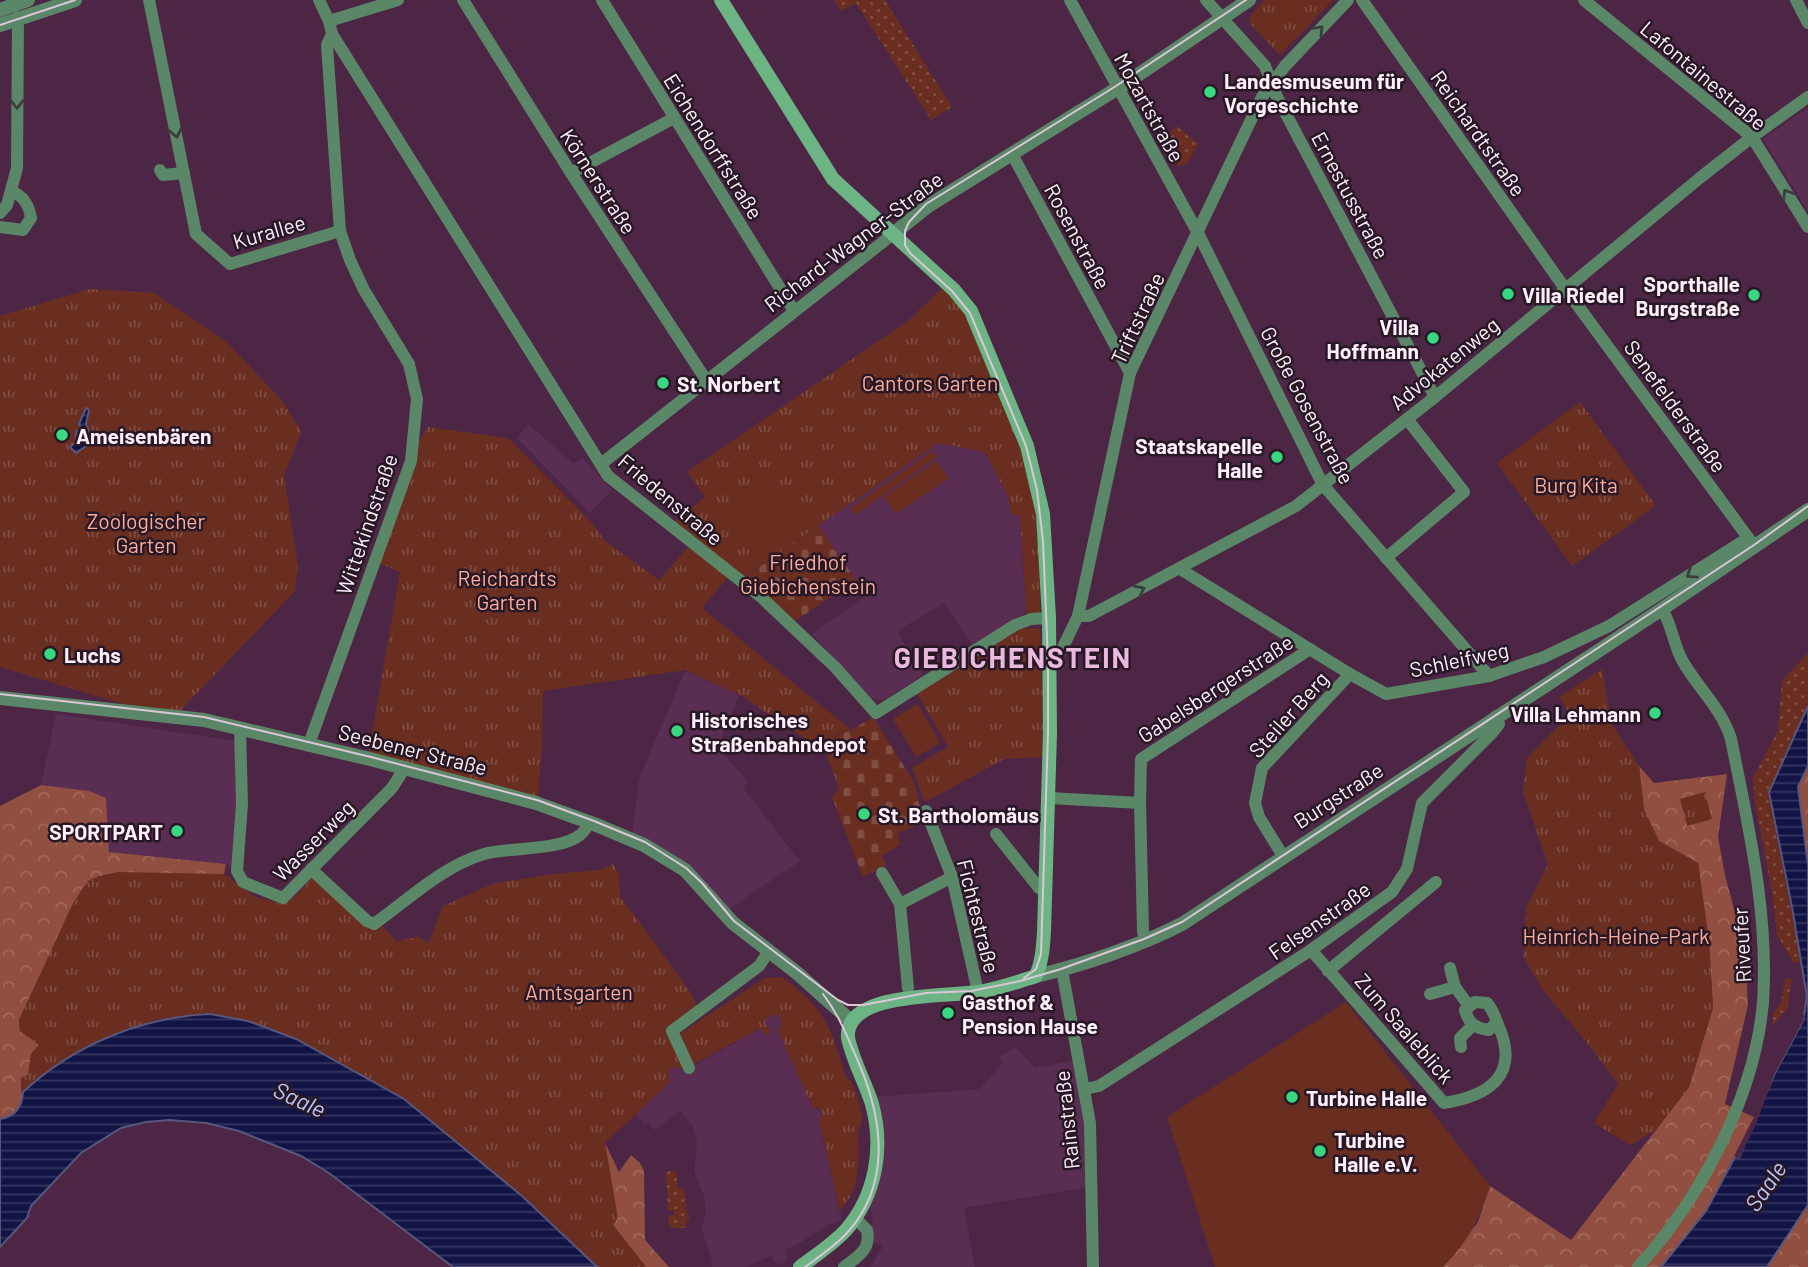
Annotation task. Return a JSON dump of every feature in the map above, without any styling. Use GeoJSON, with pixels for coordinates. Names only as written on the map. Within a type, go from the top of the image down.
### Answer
{"type":"FeatureCollection","features":[{"type":"Feature","properties":{"kind":"main road"},"geometry":{"type":"LineString","coordinates":[[721,0],[833,179],[954,290],[971,312],[1027,446],[1043,514],[1050,660],[1049,798],[1043,953],[1036,976]]}},
{"type":"Feature","properties":{"kind":"main road","name":"Burgstraße"},"geometry":{"type":"LineString","coordinates":[[851,1021],[865,1009],[888,1002],[978,992],[1036,976]]}},
{"type":"Feature","properties":{"kind":"main road"},"geometry":{"type":"LineString","coordinates":[[800,1267],[832,1243],[855,1218],[867,1198],[873,1178],[878,1145],[872,1106],[848,1038],[851,1021]]}},
{"type":"Feature","properties":{"kind":"street"},"geometry":{"type":"LineString","coordinates":[[0,10],[27,0]]}},
{"type":"Feature","properties":{"kind":"street"},"geometry":{"type":"LineString","coordinates":[[0,24],[75,0]]}},
{"type":"Feature","properties":{"kind":"street","name":"Kurallee"},"geometry":{"type":"LineString","coordinates":[[149,0],[196,234],[230,264],[340,231]]}},
{"type":"Feature","properties":{"kind":"street","name":"Friedenstraße"},"geometry":{"type":"LineString","coordinates":[[319,0],[330,27],[608,476],[760,596],[835,667],[876,713],[1015,625],[1031,619],[1049,618]]}},
{"type":"Feature","properties":{"kind":"street"},"geometry":{"type":"LineString","coordinates":[[330,27],[398,0]]}},
{"type":"Feature","properties":{"kind":"street","name":"Körnerstraße"},"geometry":{"type":"LineString","coordinates":[[463,0],[571,173],[706,380]]}},
{"type":"Feature","properties":{"kind":"street","name":"Eichendorffstraße"},"geometry":{"type":"LineString","coordinates":[[601,0],[794,311]]}},
{"type":"Feature","properties":{"kind":"street","name":"Mozartstraße"},"geometry":{"type":"LineString","coordinates":[[1070,0],[1199,233]]}},
{"type":"Feature","properties":{"kind":"street","name":"Ernestusstraße"},"geometry":{"type":"LineString","coordinates":[[1206,0],[1265,66],[1435,397]]}},
{"type":"Feature","properties":{"kind":"street","name":"Richard-Wagner-Straße"},"geometry":{"type":"LineString","coordinates":[[601,464],[912,217],[1117,88],[1249,0]]}},
{"type":"Feature","properties":{"kind":"street","name":"Triftstraße"},"geometry":{"type":"LineString","coordinates":[[1050,660],[1061,651],[1078,616],[1130,373],[1262,97],[1272,82],[1348,0]]}},
{"type":"Feature","properties":{"kind":"street","name":"Reichardtstraße"},"geometry":{"type":"LineString","coordinates":[[1362,0],[1565,289]]}},
{"type":"Feature","properties":{"kind":"street","name":"Lafontainestraße"},"geometry":{"type":"LineString","coordinates":[[1584,0],[1752,136],[1808,227]]}},
{"type":"Feature","properties":{"kind":"street"},"geometry":{"type":"LineString","coordinates":[[1797,0],[1808,23]]}},
{"type":"Feature","properties":{"kind":"street"},"geometry":{"type":"LineString","coordinates":[[0,213],[7,205],[17,168],[18,18]]}},
{"type":"Feature","properties":{"kind":"street","name":"Wittekindstraße"},"geometry":{"type":"LineString","coordinates":[[309,744],[411,461],[417,399],[409,364],[364,290],[340,231],[327,44],[330,27]]}},
{"type":"Feature","properties":{"kind":"street","name":"Advokatenweg"},"geometry":{"type":"LineString","coordinates":[[1078,616],[1089,616],[1296,506],[1435,397],[1752,136],[1808,97]]}},
{"type":"Feature","properties":{"kind":"street"},"geometry":{"type":"LineString","coordinates":[[571,173],[674,118]]}},
{"type":"Feature","properties":{"kind":"street","name":"Rosenstraße"},"geometry":{"type":"LineString","coordinates":[[1012,154],[1130,373]]}},
{"type":"Feature","properties":{"kind":"street"},"geometry":{"type":"LineString","coordinates":[[160,170],[163,175],[184,173]]}},
{"type":"Feature","properties":{"kind":"street"},"geometry":{"type":"LineString","coordinates":[[0,227],[23,230],[31,218],[29,206],[18,194],[11,191]]}},
{"type":"Feature","properties":{"kind":"street","name":"Große Gosenstraße"},"geometry":{"type":"LineString","coordinates":[[1199,233],[1324,485],[1489,676]]}},
{"type":"Feature","properties":{"kind":"street","name":"Senefelderstraße"},"geometry":{"type":"LineString","coordinates":[[1565,289],[1752,542]]}},
{"type":"Feature","properties":{"kind":"street"},"geometry":{"type":"LineString","coordinates":[[1386,558],[1464,492],[1407,419]]}},
{"type":"Feature","properties":{"kind":"street","name":"Burgstraße"},"geometry":{"type":"LineString","coordinates":[[1036,976],[1062,971],[1145,941],[1182,924],[1662,609],[1752,542],[1808,510]]}},
{"type":"Feature","properties":{"kind":"street","name":"Schleifweg"},"geometry":{"type":"LineString","coordinates":[[1180,569],[1386,694],[1489,676],[1544,657],[1609,626],[1752,542]]}},
{"type":"Feature","properties":{"kind":"street","name":"Riveufer"},"geometry":{"type":"LineString","coordinates":[[1638,1267],[1686,1209],[1728,1129],[1742,1094],[1757,1036],[1763,980],[1758,897],[1731,738],[1723,718],[1681,657],[1670,621],[1662,609]]}},
{"type":"Feature","properties":{"kind":"street","name":"Gabelsbergerstraße"},"geometry":{"type":"LineString","coordinates":[[1145,941],[1141,759],[1310,649]]}},
{"type":"Feature","properties":{"kind":"street","name":"Steiler Berg"},"geometry":{"type":"LineString","coordinates":[[1283,856],[1259,817],[1255,803],[1262,768],[1350,674]]}},
{"type":"Feature","properties":{"kind":"street","name":"Seebener Straße"},"geometry":{"type":"LineString","coordinates":[[0,698],[204,720],[404,768],[536,803],[590,822],[645,845],[685,870],[733,923],[797,973],[851,1021]]}},
{"type":"Feature","properties":{"kind":"street","name":"Felsenstraße"},"geometry":{"type":"LineString","coordinates":[[1085,1089],[1099,1086],[1311,950],[1392,892],[1407,869],[1422,803],[1492,733],[1499,724],[1496,716]]}},
{"type":"Feature","properties":{"kind":"street","name":"Wasserweg"},"geometry":{"type":"LineString","coordinates":[[240,728],[242,804],[237,872],[243,882],[283,898],[392,788],[404,768]]}},
{"type":"Feature","properties":{"kind":"street"},"geometry":{"type":"LineString","coordinates":[[1049,798],[1140,803]]}},
{"type":"Feature","properties":{"kind":"street","name":"Fichtestraße"},"geometry":{"type":"LineString","coordinates":[[926,811],[952,877],[978,992]]}},
{"type":"Feature","properties":{"kind":"street"},"geometry":{"type":"LineString","coordinates":[[311,869],[367,921],[374,924],[455,865],[485,854],[546,846],[575,838],[582,834],[590,822]]}},
{"type":"Feature","properties":{"kind":"street"},"geometry":{"type":"LineString","coordinates":[[996,834],[1039,888],[1045,890]]}},
{"type":"Feature","properties":{"kind":"street"},"geometry":{"type":"LineString","coordinates":[[883,873],[900,904],[908,988]]}},
{"type":"Feature","properties":{"kind":"street"},"geometry":{"type":"LineString","coordinates":[[900,904],[952,877]]}},
{"type":"Feature","properties":{"kind":"street","name":"Felsenstraße"},"geometry":{"type":"LineString","coordinates":[[1328,971],[1436,882]]}},
{"type":"Feature","properties":{"kind":"street","name":"Zum Saaleblick"},"geometry":{"type":"LineString","coordinates":[[1311,950],[1444,1103],[1466,1100],[1490,1088],[1506,1066],[1505,1042],[1497,1023]]}},
{"type":"Feature","properties":{"kind":"street"},"geometry":{"type":"LineString","coordinates":[[689,1068],[673,1031],[759,965],[769,951]]}},
{"type":"Feature","properties":{"kind":"street"},"geometry":{"type":"LineString","coordinates":[[1450,968],[1455,987],[1469,1006]]}},
{"type":"Feature","properties":{"kind":"street","name":"Rainstraße"},"geometry":{"type":"LineString","coordinates":[[1062,971],[1090,1123],[1093,1267]]}},
{"type":"Feature","properties":{"kind":"street","name":"Zum Saaleblick"},"geometry":{"type":"LineString","coordinates":[[1430,994],[1455,987]]}},
{"type":"Feature","properties":{"kind":"street"},"geometry":{"type":"LineString","coordinates":[[1475,1002],[1487,1003],[1494,1011],[1497,1023],[1489,1030],[1478,1028],[1468,1021],[1465,1010],[1475,1002]]}},
{"type":"Feature","properties":{"kind":"street","name":"Zum Saaleblick"},"geometry":{"type":"LineString","coordinates":[[1461,1047],[1460,1038],[1473,1025]]}},
{"type":"Feature","properties":{"kind":"street"},"geometry":{"type":"LineString","coordinates":[[844,1267],[866,1250],[868,1244],[867,1230],[855,1218]]}},
{"type":"Feature","properties":{"kind":"shaded area"},"geometry":{"type":"Polygon","coordinates":[[[1808,108],[1808,211],[1763,139],[1808,108]]]}},
{"type":"Feature","properties":{"kind":"shaded area"},"geometry":{"type":"Polygon","coordinates":[[[528,424],[573,463],[583,459],[612,490],[590,513],[517,438],[528,424]]]}},
{"type":"Feature","properties":{"kind":"shaded area"},"geometry":{"type":"Polygon","coordinates":[[[938,443],[985,452],[1008,497],[1012,514],[1020,514],[1026,612],[972,645],[944,603],[897,631],[923,675],[883,700],[871,698],[812,634],[867,595],[818,526],[938,443]]]}},
{"type":"Feature","properties":{"kind":"shaded area"},"geometry":{"type":"Polygon","coordinates":[[[685,671],[739,695],[718,747],[747,781],[743,788],[800,861],[726,911],[632,836],[639,779],[685,671]]]}},
{"type":"Feature","properties":{"kind":"shaded area"},"geometry":{"type":"Polygon","coordinates":[[[56,714],[235,741],[237,871],[226,864],[109,852],[89,791],[41,785],[56,714]]]}},
{"type":"Feature","properties":{"kind":"shaded area"},"geometry":{"type":"Polygon","coordinates":[[[774,1014],[780,1017],[782,1022],[778,1031],[813,1108],[823,1112],[819,1122],[841,1218],[785,1250],[788,1258],[783,1264],[775,1263],[771,1256],[745,1267],[712,1267],[702,1230],[706,1210],[704,1196],[694,1171],[697,1143],[693,1127],[681,1111],[654,1130],[649,1122],[645,1125],[635,1114],[671,1081],[668,1075],[671,1068],[677,1067],[684,1071],[762,1028],[765,1035],[765,1023],[768,1017],[774,1014]]]}},
{"type":"Feature","properties":{"kind":"shaded area"},"geometry":{"type":"Polygon","coordinates":[[[1015,1047],[1035,1068],[1080,1059],[1093,1186],[964,1208],[975,1267],[871,1267],[883,1246],[870,1242],[873,1222],[869,1199],[873,1097],[979,1089],[1003,1063],[999,1057],[1015,1047]]]}},
{"type":"Feature","properties":{"kind":"green space"},"geometry":{"type":"Polygon","coordinates":[[[834,0],[885,0],[952,107],[931,120],[856,3],[841,11],[834,0]]]}},
{"type":"Feature","properties":{"kind":"green space"},"geometry":{"type":"Polygon","coordinates":[[[1265,0],[1333,0],[1280,55],[1250,24],[1250,16],[1265,0]]]}},
{"type":"Feature","properties":{"kind":"green space"},"geometry":{"type":"Polygon","coordinates":[[[1177,126],[1198,144],[1188,163],[1178,166],[1163,139],[1177,126]]]}},
{"type":"Feature","properties":{"kind":"green space","name":"Cantors Garten"},"geometry":{"type":"Polygon","coordinates":[[[947,284],[969,314],[1033,477],[1040,556],[1040,617],[1027,619],[1020,515],[1012,515],[1008,497],[985,452],[938,443],[741,579],[671,525],[705,497],[687,472],[909,320],[947,284]]]}},
{"type":"Feature","properties":{"kind":"green space","name":"Zoologischer Garten"},"geometry":{"type":"Polygon","coordinates":[[[90,289],[154,293],[226,341],[284,403],[301,432],[284,476],[298,565],[295,591],[178,713],[136,708],[0,667],[0,316],[90,289]]]}},
{"type":"Feature","properties":{"kind":"green space","name":"Burg Kita"},"geometry":{"type":"Polygon","coordinates":[[[1580,402],[1656,506],[1572,566],[1497,463],[1580,402]]]}},
{"type":"Feature","properties":{"kind":"green space","name":"Reichardts Garten"},"geometry":{"type":"Polygon","coordinates":[[[428,427],[508,438],[591,522],[605,541],[659,580],[691,544],[730,575],[702,608],[851,730],[813,744],[740,695],[685,670],[543,691],[538,798],[368,756],[400,572],[373,561],[406,463],[428,427]]]}},
{"type":"Feature","properties":{"kind":"green space"},"geometry":{"type":"Polygon","coordinates":[[[932,451],[937,457],[855,515],[851,508],[932,451]]]}},
{"type":"Feature","properties":{"kind":"green space"},"geometry":{"type":"Polygon","coordinates":[[[936,461],[949,478],[896,514],[884,497],[936,461]]]}},
{"type":"Feature","properties":{"kind":"green space"},"geometry":{"type":"Polygon","coordinates":[[[772,476],[801,516],[752,551],[722,514],[772,476]]]}},
{"type":"Feature","properties":{"kind":"green space","name":"Friedhof Giebichenstein"},"geometry":{"type":"Polygon","coordinates":[[[818,526],[856,580],[792,623],[742,579],[818,526]]]}},
{"type":"Feature","properties":{"kind":"green space"},"geometry":{"type":"Polygon","coordinates":[[[1040,628],[1046,757],[1004,759],[925,802],[912,768],[948,747],[916,692],[1015,629],[1040,628]]]}},
{"type":"Feature","properties":{"kind":"green space"},"geometry":{"type":"Polygon","coordinates":[[[1808,653],[1808,703],[1768,793],[1801,961],[1794,963],[1777,935],[1753,777],[1778,731],[1782,681],[1808,653]]]}},
{"type":"Feature","properties":{"kind":"green space","name":"Heinrich-Heine-Park"},"geometry":{"type":"Polygon","coordinates":[[[1602,669],[1611,723],[1639,766],[1644,810],[1659,841],[1698,863],[1709,942],[1713,1008],[1689,1087],[1656,1130],[1630,1145],[1594,1123],[1618,1084],[1542,989],[1524,958],[1526,908],[1548,864],[1523,792],[1527,758],[1570,714],[1559,697],[1602,669]]]}},
{"type":"Feature","properties":{"kind":"green space"},"geometry":{"type":"Polygon","coordinates":[[[918,704],[940,743],[916,757],[893,719],[918,704]]]}},
{"type":"Feature","properties":{"kind":"green space"},"geometry":{"type":"Polygon","coordinates":[[[873,717],[915,784],[923,823],[898,833],[900,845],[882,856],[886,866],[863,877],[832,797],[839,788],[822,742],[873,717]]]}},
{"type":"Feature","properties":{"kind":"green space"},"geometry":{"type":"Polygon","coordinates":[[[1639,766],[1654,783],[1727,774],[1718,837],[1745,950],[1748,1005],[1725,1104],[1754,1117],[1706,1211],[1661,1267],[1443,1267],[1478,1222],[1490,1186],[1571,1240],[1689,1087],[1713,1008],[1709,942],[1698,863],[1659,841],[1644,810],[1639,766]]]}},
{"type":"Feature","properties":{"kind":"green space"},"geometry":{"type":"Polygon","coordinates":[[[1808,766],[1808,865],[1798,787],[1808,766]]]}},
{"type":"Feature","properties":{"kind":"green space"},"geometry":{"type":"Polygon","coordinates":[[[41,785],[89,791],[106,798],[109,852],[226,864],[224,874],[108,874],[97,877],[82,889],[19,1020],[20,1031],[40,1044],[31,1054],[28,1075],[21,1078],[22,1105],[11,1117],[0,1119],[0,806],[41,785]]]}},
{"type":"Feature","properties":{"kind":"green space"},"geometry":{"type":"Polygon","coordinates":[[[1705,792],[1712,819],[1687,826],[1680,799],[1705,792]]]}},
{"type":"Feature","properties":{"kind":"green space","name":"Amtsgarten"},"geometry":{"type":"Polygon","coordinates":[[[613,864],[619,874],[620,896],[691,993],[697,1006],[665,1032],[684,1064],[681,1068],[671,1068],[668,1075],[671,1081],[605,1143],[618,1218],[613,1225],[646,1267],[597,1267],[522,1195],[404,1099],[296,1039],[248,1021],[210,1014],[158,1019],[97,1041],[36,1080],[23,1092],[21,1078],[28,1075],[31,1054],[39,1045],[20,1031],[19,1020],[73,903],[88,881],[97,877],[118,872],[224,874],[255,897],[283,904],[299,893],[315,874],[370,929],[381,924],[396,941],[418,937],[429,943],[442,907],[492,884],[552,874],[601,870],[613,864]]]}},
{"type":"Feature","properties":{"kind":"green space"},"geometry":{"type":"Polygon","coordinates":[[[782,977],[808,999],[825,1021],[860,1109],[862,1118],[858,1132],[857,1175],[847,1202],[840,1211],[819,1121],[823,1112],[813,1108],[778,1031],[782,1022],[780,1017],[774,1014],[768,1017],[765,1023],[771,1032],[765,1035],[761,1028],[694,1064],[675,1037],[765,978],[782,977]]]}},
{"type":"Feature","properties":{"kind":"green space"},"geometry":{"type":"Polygon","coordinates":[[[1792,978],[1787,1009],[1772,1026],[1773,1014],[1781,1003],[1785,979],[1792,978]]]}},
{"type":"Feature","properties":{"kind":"green space","name":"Turbine Halle e.V."},"geometry":{"type":"Polygon","coordinates":[[[1346,1002],[1490,1186],[1477,1220],[1460,1248],[1443,1267],[1215,1267],[1167,1117],[1346,1002]]]}},
{"type":"Feature","properties":{"kind":"green space"},"geometry":{"type":"Polygon","coordinates":[[[605,1143],[619,1172],[631,1155],[640,1163],[644,1171],[645,1240],[669,1267],[646,1267],[613,1225],[605,1143]]]}},
{"type":"Feature","properties":{"kind":"green space"},"geometry":{"type":"Polygon","coordinates":[[[675,1170],[679,1189],[684,1189],[687,1206],[684,1208],[690,1219],[687,1220],[686,1228],[672,1228],[669,1224],[668,1216],[674,1215],[673,1210],[668,1211],[666,1172],[675,1170]]]}},
{"type":"Feature","properties":{"kind":"green space"},"geometry":{"type":"Polygon","coordinates":[[[1808,1205],[1808,1267],[1767,1267],[1808,1205]]]}},
{"type":"Feature","properties":{"kind":"water"},"geometry":{"type":"Polygon","coordinates":[[[86,408],[89,410],[86,424],[89,433],[86,446],[76,453],[70,447],[76,442],[76,431],[82,430],[79,424],[86,408]]]}},
{"type":"Feature","properties":{"kind":"water","name":"Saale"},"geometry":{"type":"Polygon","coordinates":[[[1808,706],[1808,766],[1798,787],[1808,865],[1808,1205],[1767,1267],[1661,1267],[1706,1211],[1735,1157],[1739,1158],[1775,1073],[1803,1021],[1807,997],[1769,792],[1808,706]]]}},
{"type":"Feature","properties":{"kind":"water","name":"Saale"},"geometry":{"type":"Polygon","coordinates":[[[210,1014],[248,1021],[296,1039],[404,1099],[522,1196],[597,1267],[453,1267],[329,1173],[301,1156],[239,1131],[206,1123],[169,1120],[121,1128],[81,1153],[31,1206],[27,1218],[0,1247],[0,1119],[17,1110],[23,1092],[64,1060],[110,1036],[159,1021],[210,1014]]]}},
{"type":"Feature","properties":{"kind":"pier"},"geometry":{"type":"Polygon","coordinates":[[[1801,1014],[1804,1015],[1803,1021],[1775,1073],[1756,1124],[1739,1159],[1735,1157],[1801,1014]]]}},
{"type":"Feature","properties":{"kind":"tram line"},"geometry":{"type":"LineString","coordinates":[[0,25],[75,0]]}},
{"type":"Feature","properties":{"kind":"tram line"},"geometry":{"type":"LineString","coordinates":[[1024,978],[1036,969],[1041,954],[1048,733],[1043,541],[1037,490],[1026,446],[970,313],[952,291],[910,253],[905,245],[905,231],[909,222],[926,204],[1116,86],[1246,0]]}},
{"type":"Feature","properties":{"kind":"tram line"},"geometry":{"type":"LineString","coordinates":[[0,694],[204,717],[537,800],[645,842],[686,868],[734,921],[838,1000],[848,1005],[863,1005],[926,993],[971,991],[1020,981],[1144,939],[1182,922],[1754,545],[1808,506]]}},
{"type":"Feature","properties":{"kind":"tram line"},"geometry":{"type":"LineString","coordinates":[[805,1267],[842,1238],[861,1214],[877,1174],[879,1152],[878,1130],[868,1087],[844,1029],[823,994]]}},
{"type":"Feature","properties":{"kind":"place","name":"Landesmuseum für Vorgeschichte"},"geometry":{"type":"Point","coordinates":[1210,92]}},
{"type":"Feature","properties":{"kind":"place","name":"Villa Riedel"},"geometry":{"type":"Point","coordinates":[1508,294]}},
{"type":"Feature","properties":{"kind":"place","name":"Sporthalle Burgstraße"},"geometry":{"type":"Point","coordinates":[1754,295]}},
{"type":"Feature","properties":{"kind":"place","name":"Villa Hoffmann"},"geometry":{"type":"Point","coordinates":[1433,338]}},
{"type":"Feature","properties":{"kind":"place","name":"St. Norbert"},"geometry":{"type":"Point","coordinates":[663,383]}},
{"type":"Feature","properties":{"kind":"place","name":"Ameisenbären"},"geometry":{"type":"Point","coordinates":[62,435]}},
{"type":"Feature","properties":{"kind":"place","name":"Staatskapelle Halle"},"geometry":{"type":"Point","coordinates":[1277,457]}},
{"type":"Feature","properties":{"kind":"place","name":"Luchs"},"geometry":{"type":"Point","coordinates":[50,654]}},
{"type":"Feature","properties":{"kind":"place","name":"Villa Lehmann"},"geometry":{"type":"Point","coordinates":[1655,713]}},
{"type":"Feature","properties":{"kind":"place","name":"Historisches Straßenbahndepot"},"geometry":{"type":"Point","coordinates":[677,731]}},
{"type":"Feature","properties":{"kind":"place","name":"St. Bartholomäus"},"geometry":{"type":"Point","coordinates":[864,814]}},
{"type":"Feature","properties":{"kind":"place","name":"SPORTPART"},"geometry":{"type":"Point","coordinates":[177,831]}},
{"type":"Feature","properties":{"kind":"place","name":"Gasthof & Pension Hause"},"geometry":{"type":"Point","coordinates":[948,1013]}},
{"type":"Feature","properties":{"kind":"place","name":"Turbine Halle"},"geometry":{"type":"Point","coordinates":[1292,1097]}},
{"type":"Feature","properties":{"kind":"place","name":"Turbine Halle e.V."},"geometry":{"type":"Point","coordinates":[1320,1151]}},
{"type":"Feature","properties":{"kind":"district","name":"GIEBICHENSTEIN"},"geometry":{"type":"Point","coordinates":[1013,657]}}]}
